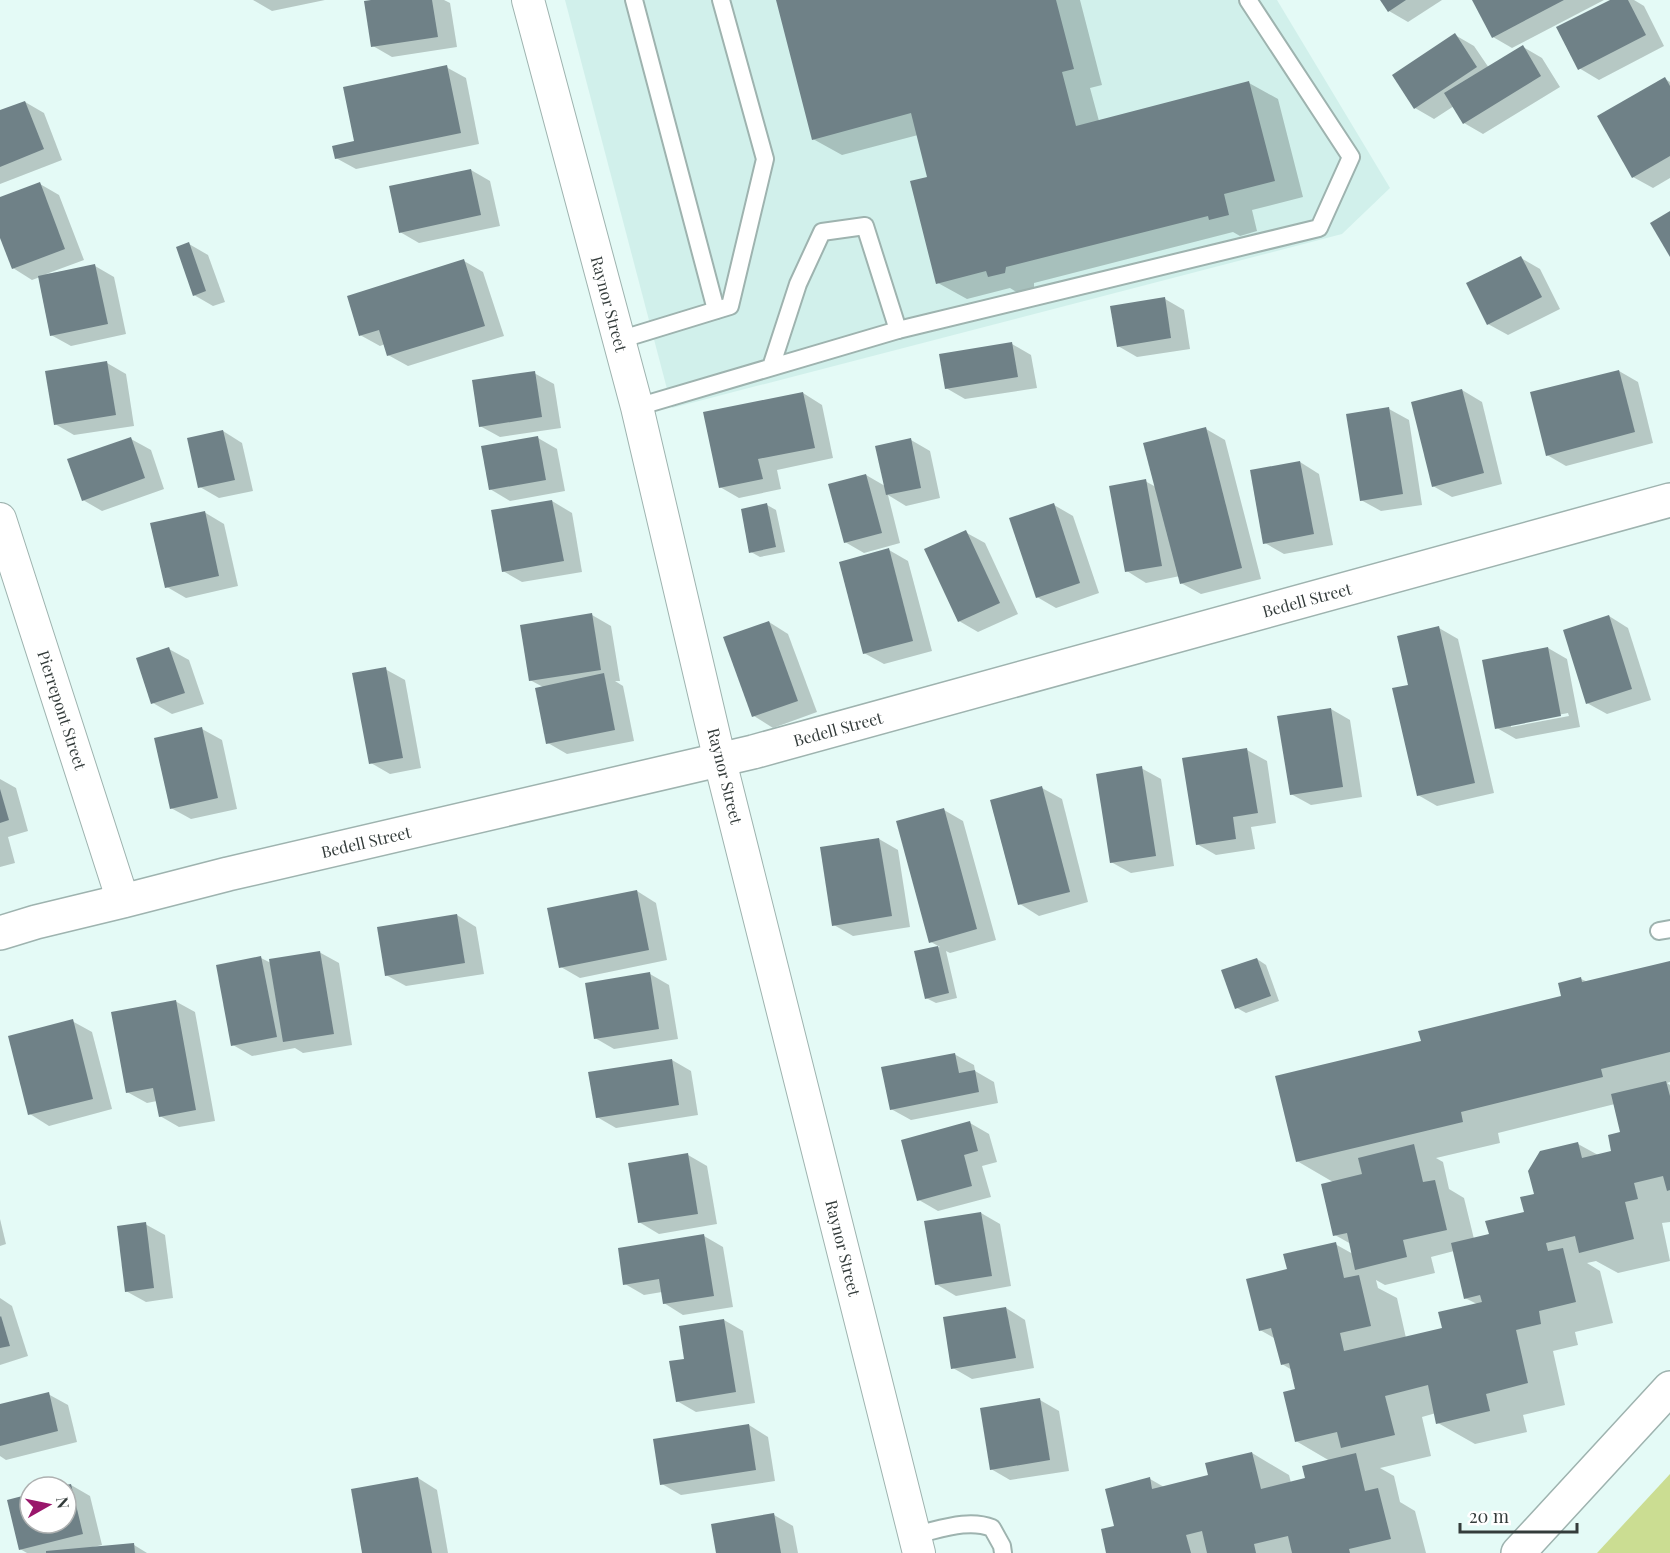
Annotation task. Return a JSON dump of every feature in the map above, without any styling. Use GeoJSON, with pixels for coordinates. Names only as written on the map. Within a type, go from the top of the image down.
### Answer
{"type":"FeatureCollection","features":[{"type":"Feature","properties":{"kind":"street","name":"Raynor Street"},"geometry":{"type":"LineString","coordinates":[[528,0],[637,407],[720,761],[917,1544]]}},
{"type":"Feature","properties":{"kind":"street","name":"Bedell Street"},"geometry":{"type":"LineString","coordinates":[[0,933],[239,872],[720,761],[1670,500]]}},
{"type":"Feature","properties":{"kind":"street","name":"Pierrepont Street"},"geometry":{"type":"LineString","coordinates":[[0,519],[123,902]]}},
{"type":"Feature","properties":{"kind":"street"},"geometry":{"type":"LineString","coordinates":[[1518,1553],[1670,1388]]}},
{"type":"Feature","properties":{"kind":"lane"},"geometry":{"type":"LineString","coordinates":[[634,0],[716,310]]}},
{"type":"Feature","properties":{"kind":"lane"},"geometry":{"type":"LineString","coordinates":[[619,340],[730,306],[765,159],[721,0]]}},
{"type":"Feature","properties":{"kind":"lane"},"geometry":{"type":"LineString","coordinates":[[637,407],[898,330],[1319,228],[1351,157],[1248,0]]}},
{"type":"Feature","properties":{"kind":"lane"},"geometry":{"type":"LineString","coordinates":[[771,367],[798,284],[822,232],[865,226],[898,330]]}},
{"type":"Feature","properties":{"kind":"lane"},"geometry":{"type":"LineString","coordinates":[[917,1544],[963,1525],[984,1524],[992,1528],[1004,1553]]}},
{"type":"Feature","properties":{"kind":"shaded area"},"geometry":{"type":"Polygon","coordinates":[[[565,0],[1277,0],[1390,188],[1342,234],[672,408],[565,0]]]}},
{"type":"Feature","properties":{"kind":"green space"},"geometry":{"type":"Polygon","coordinates":[[[1670,1474],[1670,1553],[1597,1553],[1670,1474]]]}},
{"type":"Feature","properties":{"kind":"building"},"geometry":{"type":"Polygon","coordinates":[[[432,0],[438,37],[371,47],[364,1],[432,0]]]}},
{"type":"Feature","properties":{"kind":"building"},"geometry":{"type":"Polygon","coordinates":[[[776,0],[1056,0],[1074,69],[1062,72],[1076,126],[1249,81],[1275,181],[1224,194],[1229,215],[1209,220],[1208,216],[1006,267],[1005,273],[988,277],[986,271],[936,284],[910,181],[927,177],[911,113],[812,140],[776,0]]]}},
{"type":"Feature","properties":{"kind":"building"},"geometry":{"type":"Polygon","coordinates":[[[1380,0],[1406,0],[1388,12],[1380,0]]]}},
{"type":"Feature","properties":{"kind":"building"},"geometry":{"type":"Polygon","coordinates":[[[1472,0],[1564,0],[1492,38],[1472,0]]]}},
{"type":"Feature","properties":{"kind":"building"},"geometry":{"type":"Polygon","coordinates":[[[1610,0],[1628,0],[1646,35],[1578,70],[1556,27],[1610,0]]]}},
{"type":"Feature","properties":{"kind":"building"},"geometry":{"type":"Polygon","coordinates":[[[1455,33],[1477,67],[1414,109],[1392,75],[1455,33]]]}},
{"type":"Feature","properties":{"kind":"building"},"geometry":{"type":"Polygon","coordinates":[[[1523,45],[1541,76],[1463,124],[1444,93],[1523,45]]]}},
{"type":"Feature","properties":{"kind":"building"},"geometry":{"type":"Polygon","coordinates":[[[447,65],[461,133],[335,159],[332,146],[354,141],[343,87],[447,65]]]}},
{"type":"Feature","properties":{"kind":"building"},"geometry":{"type":"Polygon","coordinates":[[[1665,77],[1670,86],[1670,156],[1632,178],[1597,116],[1665,77]]]}},
{"type":"Feature","properties":{"kind":"building"},"geometry":{"type":"Polygon","coordinates":[[[25,101],[44,149],[0,167],[0,110],[25,101]]]}},
{"type":"Feature","properties":{"kind":"building"},"geometry":{"type":"Polygon","coordinates":[[[471,169],[481,215],[399,233],[389,186],[471,169]]]}},
{"type":"Feature","properties":{"kind":"building"},"geometry":{"type":"Polygon","coordinates":[[[40,182],[65,249],[12,269],[0,238],[0,197],[40,182]]]}},
{"type":"Feature","properties":{"kind":"building"},"geometry":{"type":"Polygon","coordinates":[[[1670,211],[1670,257],[1650,223],[1670,211]]]}},
{"type":"Feature","properties":{"kind":"building"},"geometry":{"type":"Polygon","coordinates":[[[189,242],[206,291],[193,296],[176,247],[189,242]]]}},
{"type":"Feature","properties":{"kind":"building"},"geometry":{"type":"Polygon","coordinates":[[[1521,256],[1542,297],[1487,325],[1466,283],[1521,256]]]}},
{"type":"Feature","properties":{"kind":"building"},"geometry":{"type":"Polygon","coordinates":[[[464,259],[485,326],[387,356],[379,330],[359,336],[347,296],[464,259]]]}},
{"type":"Feature","properties":{"kind":"building"},"geometry":{"type":"Polygon","coordinates":[[[95,264],[108,324],[50,336],[38,276],[95,264]]]}},
{"type":"Feature","properties":{"kind":"building"},"geometry":{"type":"Polygon","coordinates":[[[1165,297],[1171,338],[1117,347],[1110,306],[1165,297]]]}},
{"type":"Feature","properties":{"kind":"building"},"geometry":{"type":"Polygon","coordinates":[[[1012,342],[1018,377],[945,389],[939,354],[1012,342]]]}},
{"type":"Feature","properties":{"kind":"building"},"geometry":{"type":"Polygon","coordinates":[[[107,361],[116,415],[54,425],[45,371],[107,361]]]}},
{"type":"Feature","properties":{"kind":"building"},"geometry":{"type":"Polygon","coordinates":[[[1619,370],[1635,432],[1546,456],[1530,392],[1619,370]]]}},
{"type":"Feature","properties":{"kind":"building"},"geometry":{"type":"Polygon","coordinates":[[[535,371],[542,417],[479,427],[472,380],[535,371]]]}},
{"type":"Feature","properties":{"kind":"building"},"geometry":{"type":"Polygon","coordinates":[[[1462,389],[1484,473],[1432,487],[1411,402],[1462,389]]]}},
{"type":"Feature","properties":{"kind":"building"},"geometry":{"type":"Polygon","coordinates":[[[803,392],[815,448],[758,459],[763,479],[719,488],[703,412],[803,392]]]}},
{"type":"Feature","properties":{"kind":"building"},"geometry":{"type":"Polygon","coordinates":[[[1389,407],[1403,494],[1360,501],[1346,414],[1389,407]]]}},
{"type":"Feature","properties":{"kind":"building"},"geometry":{"type":"Polygon","coordinates":[[[1206,427],[1242,568],[1180,584],[1143,443],[1206,427]]]}},
{"type":"Feature","properties":{"kind":"building"},"geometry":{"type":"Polygon","coordinates":[[[223,430],[235,480],[198,488],[187,438],[223,430]]]}},
{"type":"Feature","properties":{"kind":"building"},"geometry":{"type":"Polygon","coordinates":[[[538,436],[546,480],[489,490],[481,446],[538,436]]]}},
{"type":"Feature","properties":{"kind":"building"},"geometry":{"type":"Polygon","coordinates":[[[131,437],[145,478],[82,501],[67,459],[131,437]]]}},
{"type":"Feature","properties":{"kind":"building"},"geometry":{"type":"Polygon","coordinates":[[[911,438],[921,488],[886,495],[875,446],[911,438]]]}},
{"type":"Feature","properties":{"kind":"building"},"geometry":{"type":"Polygon","coordinates":[[[1300,461],[1314,534],[1263,544],[1250,470],[1300,461]]]}},
{"type":"Feature","properties":{"kind":"building"},"geometry":{"type":"Polygon","coordinates":[[[866,474],[882,533],[844,543],[828,484],[866,474]]]}},
{"type":"Feature","properties":{"kind":"building"},"geometry":{"type":"Polygon","coordinates":[[[1146,479],[1162,566],[1125,572],[1109,486],[1146,479]]]}},
{"type":"Feature","properties":{"kind":"building"},"geometry":{"type":"Polygon","coordinates":[[[552,500],[564,561],[502,572],[491,510],[552,500]]]}},
{"type":"Feature","properties":{"kind":"building"},"geometry":{"type":"Polygon","coordinates":[[[767,503],[776,547],[749,553],[741,509],[767,503]]]}},
{"type":"Feature","properties":{"kind":"building"},"geometry":{"type":"Polygon","coordinates":[[[1054,503],[1080,583],[1036,598],[1009,518],[1054,503]]]}},
{"type":"Feature","properties":{"kind":"building"},"geometry":{"type":"Polygon","coordinates":[[[205,511],[219,576],[165,588],[150,523],[205,511]]]}},
{"type":"Feature","properties":{"kind":"building"},"geometry":{"type":"Polygon","coordinates":[[[966,530],[1000,603],[958,622],[924,549],[966,530]]]}},
{"type":"Feature","properties":{"kind":"building"},"geometry":{"type":"Polygon","coordinates":[[[889,548],[913,641],[863,654],[839,562],[889,548]]]}},
{"type":"Feature","properties":{"kind":"building"},"geometry":{"type":"Polygon","coordinates":[[[592,613],[601,670],[529,681],[520,625],[592,613]]]}},
{"type":"Feature","properties":{"kind":"building"},"geometry":{"type":"Polygon","coordinates":[[[1609,615],[1632,689],[1586,704],[1563,630],[1609,615]]]}},
{"type":"Feature","properties":{"kind":"building"},"geometry":{"type":"Polygon","coordinates":[[[769,621],[798,701],[752,717],[723,637],[769,621]]]}},
{"type":"Feature","properties":{"kind":"building"},"geometry":{"type":"Polygon","coordinates":[[[1439,626],[1475,783],[1417,796],[1392,688],[1408,685],[1397,636],[1439,626]]]}},
{"type":"Feature","properties":{"kind":"building"},"geometry":{"type":"Polygon","coordinates":[[[169,647],[185,693],[151,704],[136,658],[169,647]]]}},
{"type":"Feature","properties":{"kind":"building"},"geometry":{"type":"Polygon","coordinates":[[[1548,647],[1561,716],[1495,729],[1482,660],[1548,647]]]}},
{"type":"Feature","properties":{"kind":"building"},"geometry":{"type":"Polygon","coordinates":[[[386,667],[403,758],[369,764],[352,673],[386,667]]]}},
{"type":"Feature","properties":{"kind":"building"},"geometry":{"type":"Polygon","coordinates":[[[604,673],[615,730],[546,744],[535,688],[604,673]]]}},
{"type":"Feature","properties":{"kind":"building"},"geometry":{"type":"Polygon","coordinates":[[[1331,708],[1343,787],[1290,795],[1277,716],[1331,708]]]}},
{"type":"Feature","properties":{"kind":"building"},"geometry":{"type":"Polygon","coordinates":[[[202,727],[218,798],[170,809],[154,738],[202,727]]]}},
{"type":"Feature","properties":{"kind":"building"},"geometry":{"type":"Polygon","coordinates":[[[1247,748],[1258,813],[1233,817],[1236,839],[1196,845],[1182,758],[1247,748]]]}},
{"type":"Feature","properties":{"kind":"building"},"geometry":{"type":"Polygon","coordinates":[[[1142,766],[1156,856],[1110,863],[1096,774],[1142,766]]]}},
{"type":"Feature","properties":{"kind":"building"},"geometry":{"type":"Polygon","coordinates":[[[1042,786],[1070,892],[1018,905],[990,800],[1042,786]]]}},
{"type":"Feature","properties":{"kind":"building"},"geometry":{"type":"Polygon","coordinates":[[[0,789],[9,820],[0,823],[0,789]]]}},
{"type":"Feature","properties":{"kind":"building"},"geometry":{"type":"Polygon","coordinates":[[[944,808],[977,929],[929,943],[896,821],[944,808]]]}},
{"type":"Feature","properties":{"kind":"building"},"geometry":{"type":"Polygon","coordinates":[[[879,838],[892,916],[832,926],[820,847],[879,838]]]}},
{"type":"Feature","properties":{"kind":"building"},"geometry":{"type":"Polygon","coordinates":[[[637,890],[649,950],[559,968],[547,908],[637,890]]]}},
{"type":"Feature","properties":{"kind":"building"},"geometry":{"type":"Polygon","coordinates":[[[457,914],[465,963],[385,976],[377,927],[457,914]]]}},
{"type":"Feature","properties":{"kind":"building"},"geometry":{"type":"Polygon","coordinates":[[[938,946],[949,993],[925,999],[914,951],[938,946]]]}},
{"type":"Feature","properties":{"kind":"building"},"geometry":{"type":"Polygon","coordinates":[[[320,951],[334,1034],[283,1042],[269,959],[320,951]]]}},
{"type":"Feature","properties":{"kind":"building"},"geometry":{"type":"Polygon","coordinates":[[[261,956],[277,1037],[231,1046],[216,965],[261,956]]]}},
{"type":"Feature","properties":{"kind":"building"},"geometry":{"type":"Polygon","coordinates":[[[1257,958],[1271,996],[1235,1009],[1221,970],[1257,958]]]}},
{"type":"Feature","properties":{"kind":"building"},"geometry":{"type":"Polygon","coordinates":[[[1670,961],[1670,1052],[1601,1069],[1603,1077],[1461,1112],[1463,1122],[1296,1162],[1275,1076],[1421,1041],[1418,1031],[1561,996],[1558,983],[1581,977],[1582,982],[1670,961]]]}},
{"type":"Feature","properties":{"kind":"building"},"geometry":{"type":"Polygon","coordinates":[[[650,972],[659,1029],[594,1039],[585,983],[650,972]]]}},
{"type":"Feature","properties":{"kind":"building"},"geometry":{"type":"Polygon","coordinates":[[[176,1000],[196,1110],[159,1117],[153,1088],[126,1093],[111,1012],[176,1000]]]}},
{"type":"Feature","properties":{"kind":"building"},"geometry":{"type":"Polygon","coordinates":[[[73,1019],[93,1099],[28,1115],[8,1036],[73,1019]]]}},
{"type":"Feature","properties":{"kind":"building"},"geometry":{"type":"Polygon","coordinates":[[[955,1053],[959,1073],[975,1070],[979,1092],[890,1110],[881,1067],[955,1053]]]}},
{"type":"Feature","properties":{"kind":"building"},"geometry":{"type":"Polygon","coordinates":[[[672,1059],[679,1105],[596,1118],[588,1072],[672,1059]]]}},
{"type":"Feature","properties":{"kind":"building"},"geometry":{"type":"Polygon","coordinates":[[[1666,1081],[1670,1096],[1670,1190],[1667,1191],[1663,1176],[1634,1183],[1638,1199],[1625,1202],[1634,1239],[1579,1253],[1575,1236],[1546,1243],[1548,1251],[1563,1248],[1576,1302],[1539,1311],[1541,1324],[1516,1330],[1528,1383],[1486,1394],[1490,1411],[1436,1424],[1428,1385],[1385,1396],[1395,1435],[1341,1448],[1337,1432],[1295,1442],[1283,1392],[1295,1389],[1289,1363],[1281,1365],[1271,1328],[1259,1331],[1246,1279],[1287,1269],[1283,1254],[1336,1242],[1344,1278],[1359,1275],[1371,1326],[1340,1333],[1344,1351],[1442,1328],[1438,1312],[1482,1302],[1480,1295],[1464,1299],[1451,1243],[1489,1234],[1485,1221],[1524,1212],[1520,1197],[1534,1194],[1528,1171],[1540,1151],[1578,1142],[1582,1158],[1611,1151],[1608,1135],[1620,1132],[1611,1094],[1666,1081]]]}},
{"type":"Feature","properties":{"kind":"building"},"geometry":{"type":"Polygon","coordinates":[[[970,1121],[978,1151],[964,1155],[972,1186],[917,1201],[901,1140],[970,1121]]]}},
{"type":"Feature","properties":{"kind":"building"},"geometry":{"type":"Polygon","coordinates":[[[1414,1144],[1423,1182],[1435,1180],[1447,1230],[1403,1240],[1407,1257],[1355,1270],[1347,1233],[1333,1236],[1321,1184],[1362,1174],[1358,1158],[1414,1144]]]}},
{"type":"Feature","properties":{"kind":"building"},"geometry":{"type":"Polygon","coordinates":[[[688,1153],[698,1214],[638,1223],[628,1163],[688,1153]]]}},
{"type":"Feature","properties":{"kind":"building"},"geometry":{"type":"Polygon","coordinates":[[[981,1212],[992,1276],[935,1285],[924,1221],[981,1212]]]}},
{"type":"Feature","properties":{"kind":"building"},"geometry":{"type":"Polygon","coordinates":[[[146,1222],[154,1288],[125,1292],[117,1226],[146,1222]]]}},
{"type":"Feature","properties":{"kind":"building"},"geometry":{"type":"Polygon","coordinates":[[[704,1234],[714,1296],[663,1304],[659,1279],[623,1285],[618,1248],[704,1234]]]}},
{"type":"Feature","properties":{"kind":"building"},"geometry":{"type":"Polygon","coordinates":[[[1006,1307],[1016,1358],[951,1369],[943,1317],[1006,1307]]]}},
{"type":"Feature","properties":{"kind":"building"},"geometry":{"type":"Polygon","coordinates":[[[0,1317],[10,1346],[0,1348],[0,1317]]]}},
{"type":"Feature","properties":{"kind":"building"},"geometry":{"type":"Polygon","coordinates":[[[724,1319],[736,1392],[676,1402],[669,1361],[684,1359],[679,1326],[724,1319]]]}},
{"type":"Feature","properties":{"kind":"building"},"geometry":{"type":"Polygon","coordinates":[[[49,1392],[58,1431],[0,1446],[0,1404],[49,1392]]]}},
{"type":"Feature","properties":{"kind":"building"},"geometry":{"type":"Polygon","coordinates":[[[1040,1398],[1050,1460],[990,1470],[980,1408],[1040,1398]]]}},
{"type":"Feature","properties":{"kind":"building"},"geometry":{"type":"Polygon","coordinates":[[[749,1424],[756,1470],[660,1485],[653,1439],[749,1424]]]}},
{"type":"Feature","properties":{"kind":"building"},"geometry":{"type":"Polygon","coordinates":[[[1252,1452],[1261,1489],[1305,1478],[1302,1466],[1356,1453],[1365,1491],[1378,1488],[1391,1539],[1349,1549],[1350,1553],[1292,1553],[1288,1536],[1254,1544],[1256,1553],[1207,1553],[1202,1531],[1186,1535],[1191,1553],[1106,1553],[1101,1529],[1114,1526],[1105,1489],[1150,1477],[1152,1489],[1208,1475],[1205,1463],[1252,1452]]]}},
{"type":"Feature","properties":{"kind":"building"},"geometry":{"type":"Polygon","coordinates":[[[418,1477],[432,1553],[362,1553],[351,1489],[418,1477]]]}},
{"type":"Feature","properties":{"kind":"building"},"geometry":{"type":"Polygon","coordinates":[[[18,1497],[18,1535],[78,1535],[78,1513],[83,1534],[19,1550],[7,1500],[18,1497]]]}},
{"type":"Feature","properties":{"kind":"building"},"geometry":{"type":"Polygon","coordinates":[[[774,1513],[781,1553],[716,1553],[711,1524],[774,1513]]]}},
{"type":"Feature","properties":{"kind":"building"},"geometry":{"type":"Polygon","coordinates":[[[134,1543],[135,1553],[46,1553],[46,1551],[134,1543]]]}}]}
